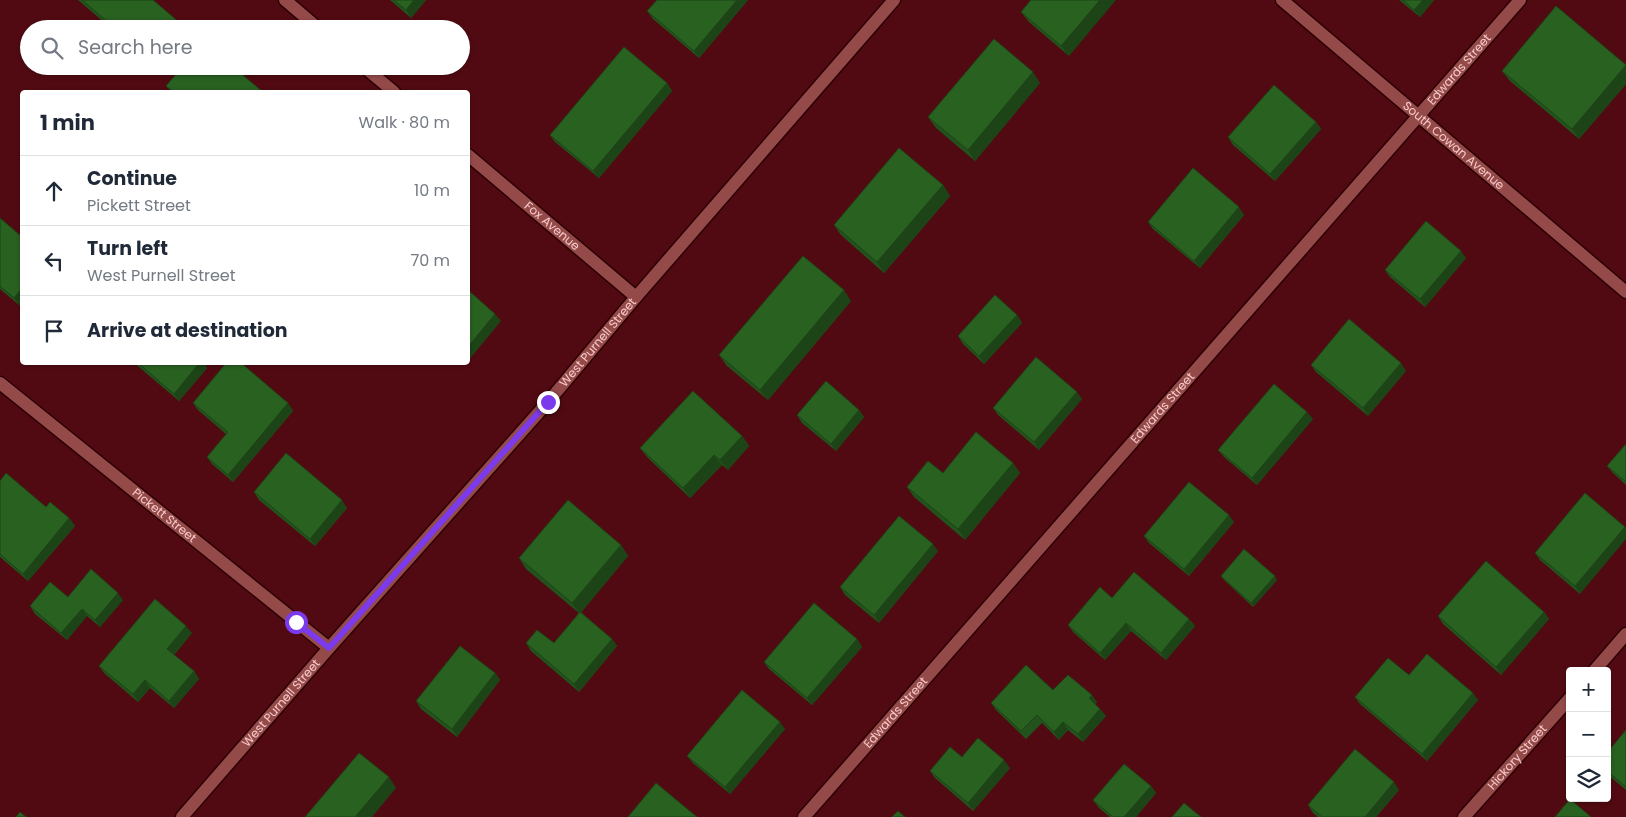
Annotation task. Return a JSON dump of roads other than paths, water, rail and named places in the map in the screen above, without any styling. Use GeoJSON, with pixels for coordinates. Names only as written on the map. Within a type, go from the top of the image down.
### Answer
{"type":"FeatureCollection","features":[{"type":"Feature","properties":{"kind":"street"},"geometry":{"type":"LineString","coordinates":[[285,0],[308,20]]}},
{"type":"Feature","properties":{"kind":"street","name":"West Purnell Street"},"geometry":{"type":"LineString","coordinates":[[182,817],[329,648],[548,402],[894,0]]}},
{"type":"Feature","properties":{"kind":"street","name":"South Cowan Avenue"},"geometry":{"type":"LineString","coordinates":[[1282,0],[1626,292]]}},
{"type":"Feature","properties":{"kind":"street","name":"Edwards Street"},"geometry":{"type":"LineString","coordinates":[[804,817],[1520,0]]}},
{"type":"Feature","properties":{"kind":"street"},"geometry":{"type":"LineString","coordinates":[[374,75],[392,90]]}},
{"type":"Feature","properties":{"kind":"street","name":"Fox Avenue"},"geometry":{"type":"LineString","coordinates":[[470,157],[636,298]]}},
{"type":"Feature","properties":{"kind":"street","name":"Pickett Street"},"geometry":{"type":"LineString","coordinates":[[0,383],[329,648]]}},
{"type":"Feature","properties":{"kind":"street"},"geometry":{"type":"LineString","coordinates":[[1597,667],[1626,634]]}},
{"type":"Feature","properties":{"kind":"street","name":"Hickory Street"},"geometry":{"type":"LineString","coordinates":[[1464,817],[1566,702]]}}]}
